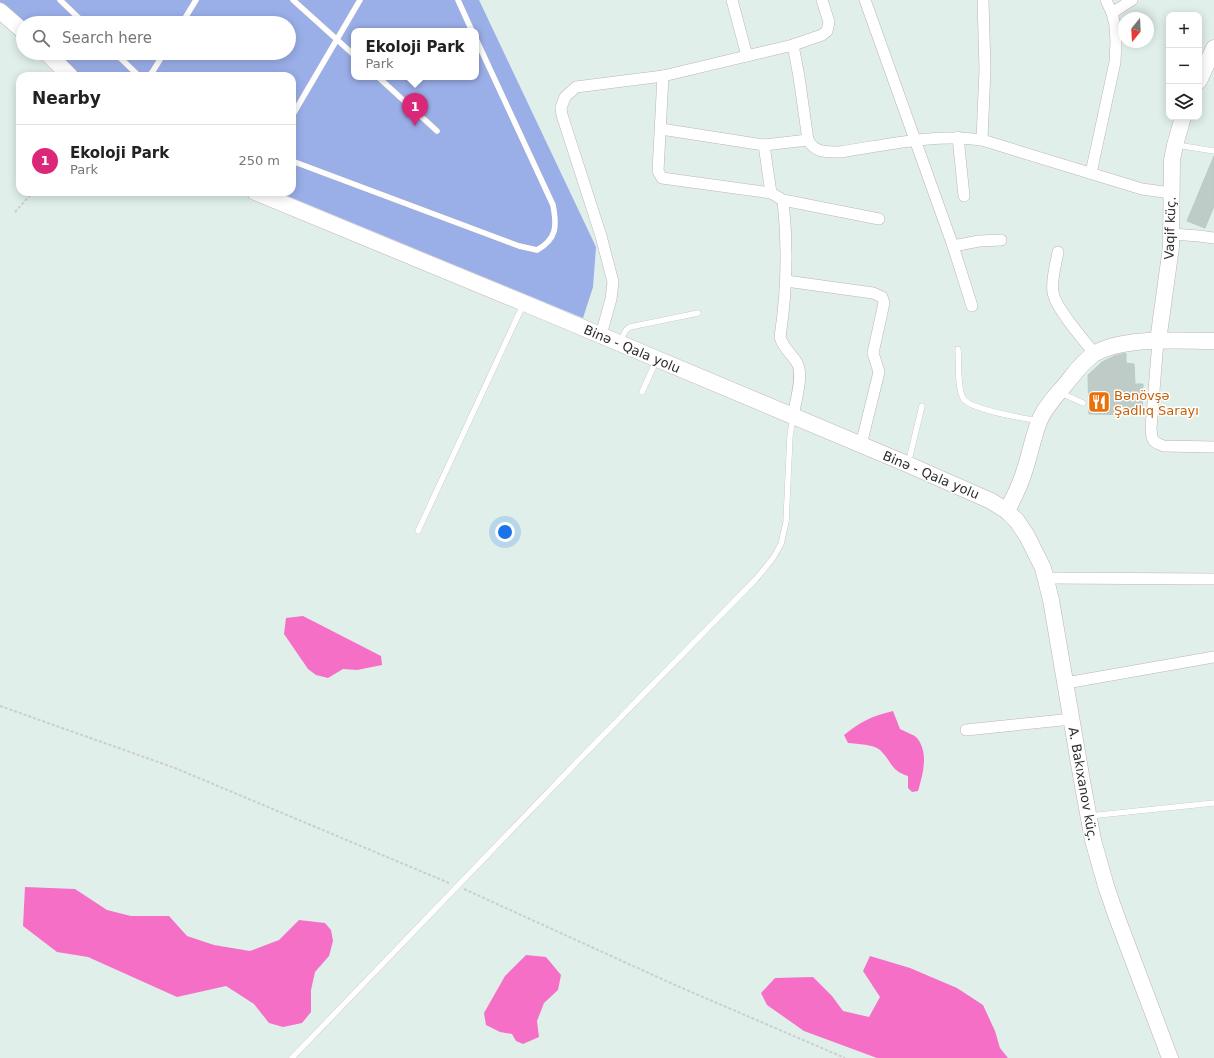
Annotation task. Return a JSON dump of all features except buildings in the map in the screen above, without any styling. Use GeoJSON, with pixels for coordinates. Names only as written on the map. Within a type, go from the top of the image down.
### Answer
{"type":"FeatureCollection","features":[{"type":"Feature","properties":{"kind":"main road"},"geometry":{"type":"LineString","coordinates":[[0,11],[16,25]]}},
{"type":"Feature","properties":{"kind":"main road"},"geometry":{"type":"LineString","coordinates":[[1202,75],[1214,50]]}},
{"type":"Feature","properties":{"kind":"main road"},"geometry":{"type":"LineString","coordinates":[[54,60],[66,72]]}},
{"type":"Feature","properties":{"kind":"main road","name":"Vaqif küç."},"geometry":{"type":"LineString","coordinates":[[1158,341],[1171,247],[1172,160],[1182,120]]}},
{"type":"Feature","properties":{"kind":"main road","name":"Binə - Qala yolu"},"geometry":{"type":"LineString","coordinates":[[265,196],[908,464],[985,498],[1007,511]]}},
{"type":"Feature","properties":{"kind":"main road"},"geometry":{"type":"LineString","coordinates":[[1007,511],[1022,479],[1039,422],[1046,409],[1080,367],[1095,354],[1123,344],[1158,341],[1214,341]]}},
{"type":"Feature","properties":{"kind":"main road","name":"A. Bakıxanov küç."},"geometry":{"type":"LineString","coordinates":[[1007,511],[1027,536],[1040,560],[1046,578],[1093,840],[1106,886],[1170,1058]]}},
{"type":"Feature","properties":{"kind":"street"},"geometry":{"type":"LineString","coordinates":[[732,0],[747,56]]}},
{"type":"Feature","properties":{"kind":"street"},"geometry":{"type":"LineString","coordinates":[[601,335],[611,299],[613,282],[601,236],[562,115],[561,108],[565,97],[576,87],[663,76],[793,45],[822,36],[827,31],[829,22],[822,0]]}},
{"type":"Feature","properties":{"kind":"street"},"geometry":{"type":"LineString","coordinates":[[864,0],[953,246],[972,306]]}},
{"type":"Feature","properties":{"kind":"street"},"geometry":{"type":"LineString","coordinates":[[982,140],[984,69],[983,0]]}},
{"type":"Feature","properties":{"kind":"street"},"geometry":{"type":"LineString","coordinates":[[1091,173],[1114,62],[1116,42],[1115,25],[1112,13],[1106,0]]}},
{"type":"Feature","properties":{"kind":"street"},"geometry":{"type":"LineString","coordinates":[[1112,13],[1132,0]]}},
{"type":"Feature","properties":{"kind":"street"},"geometry":{"type":"LineString","coordinates":[[793,45],[808,140],[812,146],[820,150],[840,152],[915,140],[958,137],[982,140],[1142,189],[1171,194]]}},
{"type":"Feature","properties":{"kind":"street"},"geometry":{"type":"LineString","coordinates":[[663,76],[658,171],[662,178],[771,194],[783,200],[878,219]]}},
{"type":"Feature","properties":{"kind":"street"},"geometry":{"type":"LineString","coordinates":[[660,129],[764,144],[808,140]]}},
{"type":"Feature","properties":{"kind":"street"},"geometry":{"type":"LineString","coordinates":[[958,137],[964,196]]}},
{"type":"Feature","properties":{"kind":"street"},"geometry":{"type":"LineString","coordinates":[[764,144],[771,194]]}},
{"type":"Feature","properties":{"kind":"street"},"geometry":{"type":"LineString","coordinates":[[783,200],[786,280],[780,337],[782,343],[797,362],[800,369],[793,416]]}},
{"type":"Feature","properties":{"kind":"street"},"geometry":{"type":"LineString","coordinates":[[1172,234],[1214,238]]}},
{"type":"Feature","properties":{"kind":"street"},"geometry":{"type":"LineString","coordinates":[[953,246],[979,241],[1001,240]]}},
{"type":"Feature","properties":{"kind":"street"},"geometry":{"type":"LineString","coordinates":[[1058,252],[1053,284],[1055,301],[1095,354]]}},
{"type":"Feature","properties":{"kind":"street"},"geometry":{"type":"LineString","coordinates":[[786,280],[873,293],[882,297],[884,303],[873,353],[880,372],[861,445]]}},
{"type":"Feature","properties":{"kind":"street"},"geometry":{"type":"LineString","coordinates":[[1158,341],[1151,428],[1152,439],[1156,444],[1164,446],[1214,447]]}},
{"type":"Feature","properties":{"kind":"street"},"geometry":{"type":"LineString","coordinates":[[1046,578],[1214,579]]}},
{"type":"Feature","properties":{"kind":"street"},"geometry":{"type":"LineString","coordinates":[[1066,683],[1214,656]]}},
{"type":"Feature","properties":{"kind":"street"},"geometry":{"type":"LineString","coordinates":[[966,730],[1072,719]]}},
{"type":"Feature","properties":{"kind":"lane"},"geometry":{"type":"LineString","coordinates":[[60,0],[77,16]]}},
{"type":"Feature","properties":{"kind":"lane"},"geometry":{"type":"LineString","coordinates":[[186,16],[196,0]]}},
{"type":"Feature","properties":{"kind":"lane"},"geometry":{"type":"LineString","coordinates":[[293,0],[351,52]]}},
{"type":"Feature","properties":{"kind":"lane"},"geometry":{"type":"LineString","coordinates":[[296,109],[360,0]]}},
{"type":"Feature","properties":{"kind":"lane"},"geometry":{"type":"LineString","coordinates":[[458,0],[471,28]]}},
{"type":"Feature","properties":{"kind":"lane"},"geometry":{"type":"LineString","coordinates":[[296,162],[520,246],[536,250],[546,245],[554,232],[556,218],[553,205],[479,46]]}},
{"type":"Feature","properties":{"kind":"lane"},"geometry":{"type":"LineString","coordinates":[[122,60],[135,72]]}},
{"type":"Feature","properties":{"kind":"lane"},"geometry":{"type":"LineString","coordinates":[[152,72],[160,60]]}},
{"type":"Feature","properties":{"kind":"lane"},"geometry":{"type":"LineString","coordinates":[[381,80],[437,131]]}},
{"type":"Feature","properties":{"kind":"lane"},"geometry":{"type":"LineString","coordinates":[[1175,145],[1214,151]]}},
{"type":"Feature","properties":{"kind":"lane"},"geometry":{"type":"LineString","coordinates":[[418,530],[524,303]]}},
{"type":"Feature","properties":{"kind":"lane"},"geometry":{"type":"LineString","coordinates":[[618,343],[626,330],[630,327],[698,313]]}},
{"type":"Feature","properties":{"kind":"lane"},"geometry":{"type":"LineString","coordinates":[[958,349],[960,389],[964,400],[977,408],[1039,422]]}},
{"type":"Feature","properties":{"kind":"lane"},"geometry":{"type":"LineString","coordinates":[[642,392],[657,359]]}},
{"type":"Feature","properties":{"kind":"lane"},"geometry":{"type":"LineString","coordinates":[[1059,392],[1084,403]]}},
{"type":"Feature","properties":{"kind":"lane"},"geometry":{"type":"LineString","coordinates":[[908,464],[922,406]]}},
{"type":"Feature","properties":{"kind":"lane"},"geometry":{"type":"LineString","coordinates":[[292,1058],[456,886],[756,579],[773,558],[781,544],[786,522],[790,436],[793,416]]}},
{"type":"Feature","properties":{"kind":"lane"},"geometry":{"type":"LineString","coordinates":[[1088,816],[1214,803]]}},
{"type":"Feature","properties":{"kind":"path"},"geometry":{"type":"LineString","coordinates":[[15,212],[29,196]]}},
{"type":"Feature","properties":{"kind":"path"},"geometry":{"type":"LineString","coordinates":[[0,706],[175,768],[456,886],[676,986],[846,1058]]}},
{"type":"Feature","properties":{"kind":"shaded area"},"geometry":{"type":"Polygon","coordinates":[[[0,0],[479,0],[596,247],[593,287],[583,318],[288,196],[296,196],[296,72],[74,72],[61,60],[296,60],[296,16],[16,17],[0,2],[0,0]]]}},
{"type":"Feature","properties":{"kind":"shaded area"},"geometry":{"type":"Polygon","coordinates":[[[303,616],[381,656],[382,665],[357,670],[343,669],[328,678],[316,675],[308,669],[284,634],[286,618],[303,616]]]}},
{"type":"Feature","properties":{"kind":"shaded area"},"geometry":{"type":"Polygon","coordinates":[[[893,711],[900,729],[917,738],[923,750],[924,764],[918,791],[912,792],[908,788],[908,776],[898,772],[881,751],[875,747],[848,743],[844,735],[855,726],[867,720],[893,711]]]}},
{"type":"Feature","properties":{"kind":"shaded area"},"geometry":{"type":"Polygon","coordinates":[[[25,887],[75,889],[107,910],[131,916],[169,916],[187,936],[214,945],[250,951],[279,940],[299,920],[325,923],[331,930],[333,941],[329,956],[315,972],[311,990],[311,1012],[302,1023],[283,1027],[269,1023],[254,1004],[226,986],[177,997],[88,957],[57,952],[23,926],[25,887]]]}},
{"type":"Feature","properties":{"kind":"shaded area"},"geometry":{"type":"Polygon","coordinates":[[[526,955],[546,957],[561,975],[558,990],[544,1003],[537,1021],[539,1037],[523,1044],[516,1041],[512,1034],[500,1032],[486,1025],[484,1013],[505,976],[526,955]]]}},
{"type":"Feature","properties":{"kind":"shaded area"},"geometry":{"type":"Polygon","coordinates":[[[870,956],[910,968],[957,988],[983,1005],[995,1031],[1000,1048],[1008,1058],[877,1058],[804,1031],[767,1005],[761,993],[775,978],[813,977],[832,996],[843,1011],[869,1017],[880,997],[863,971],[870,956]]]}},
{"type":"Feature","properties":{"kind":"place","name":"Ekoloji Park"},"geometry":{"type":"Point","coordinates":[415,126]}},
{"type":"Feature","properties":{"kind":"place","name":"Bənövşə Şadlıq Sarayı"},"geometry":{"type":"Point","coordinates":[1099,402]}}]}
